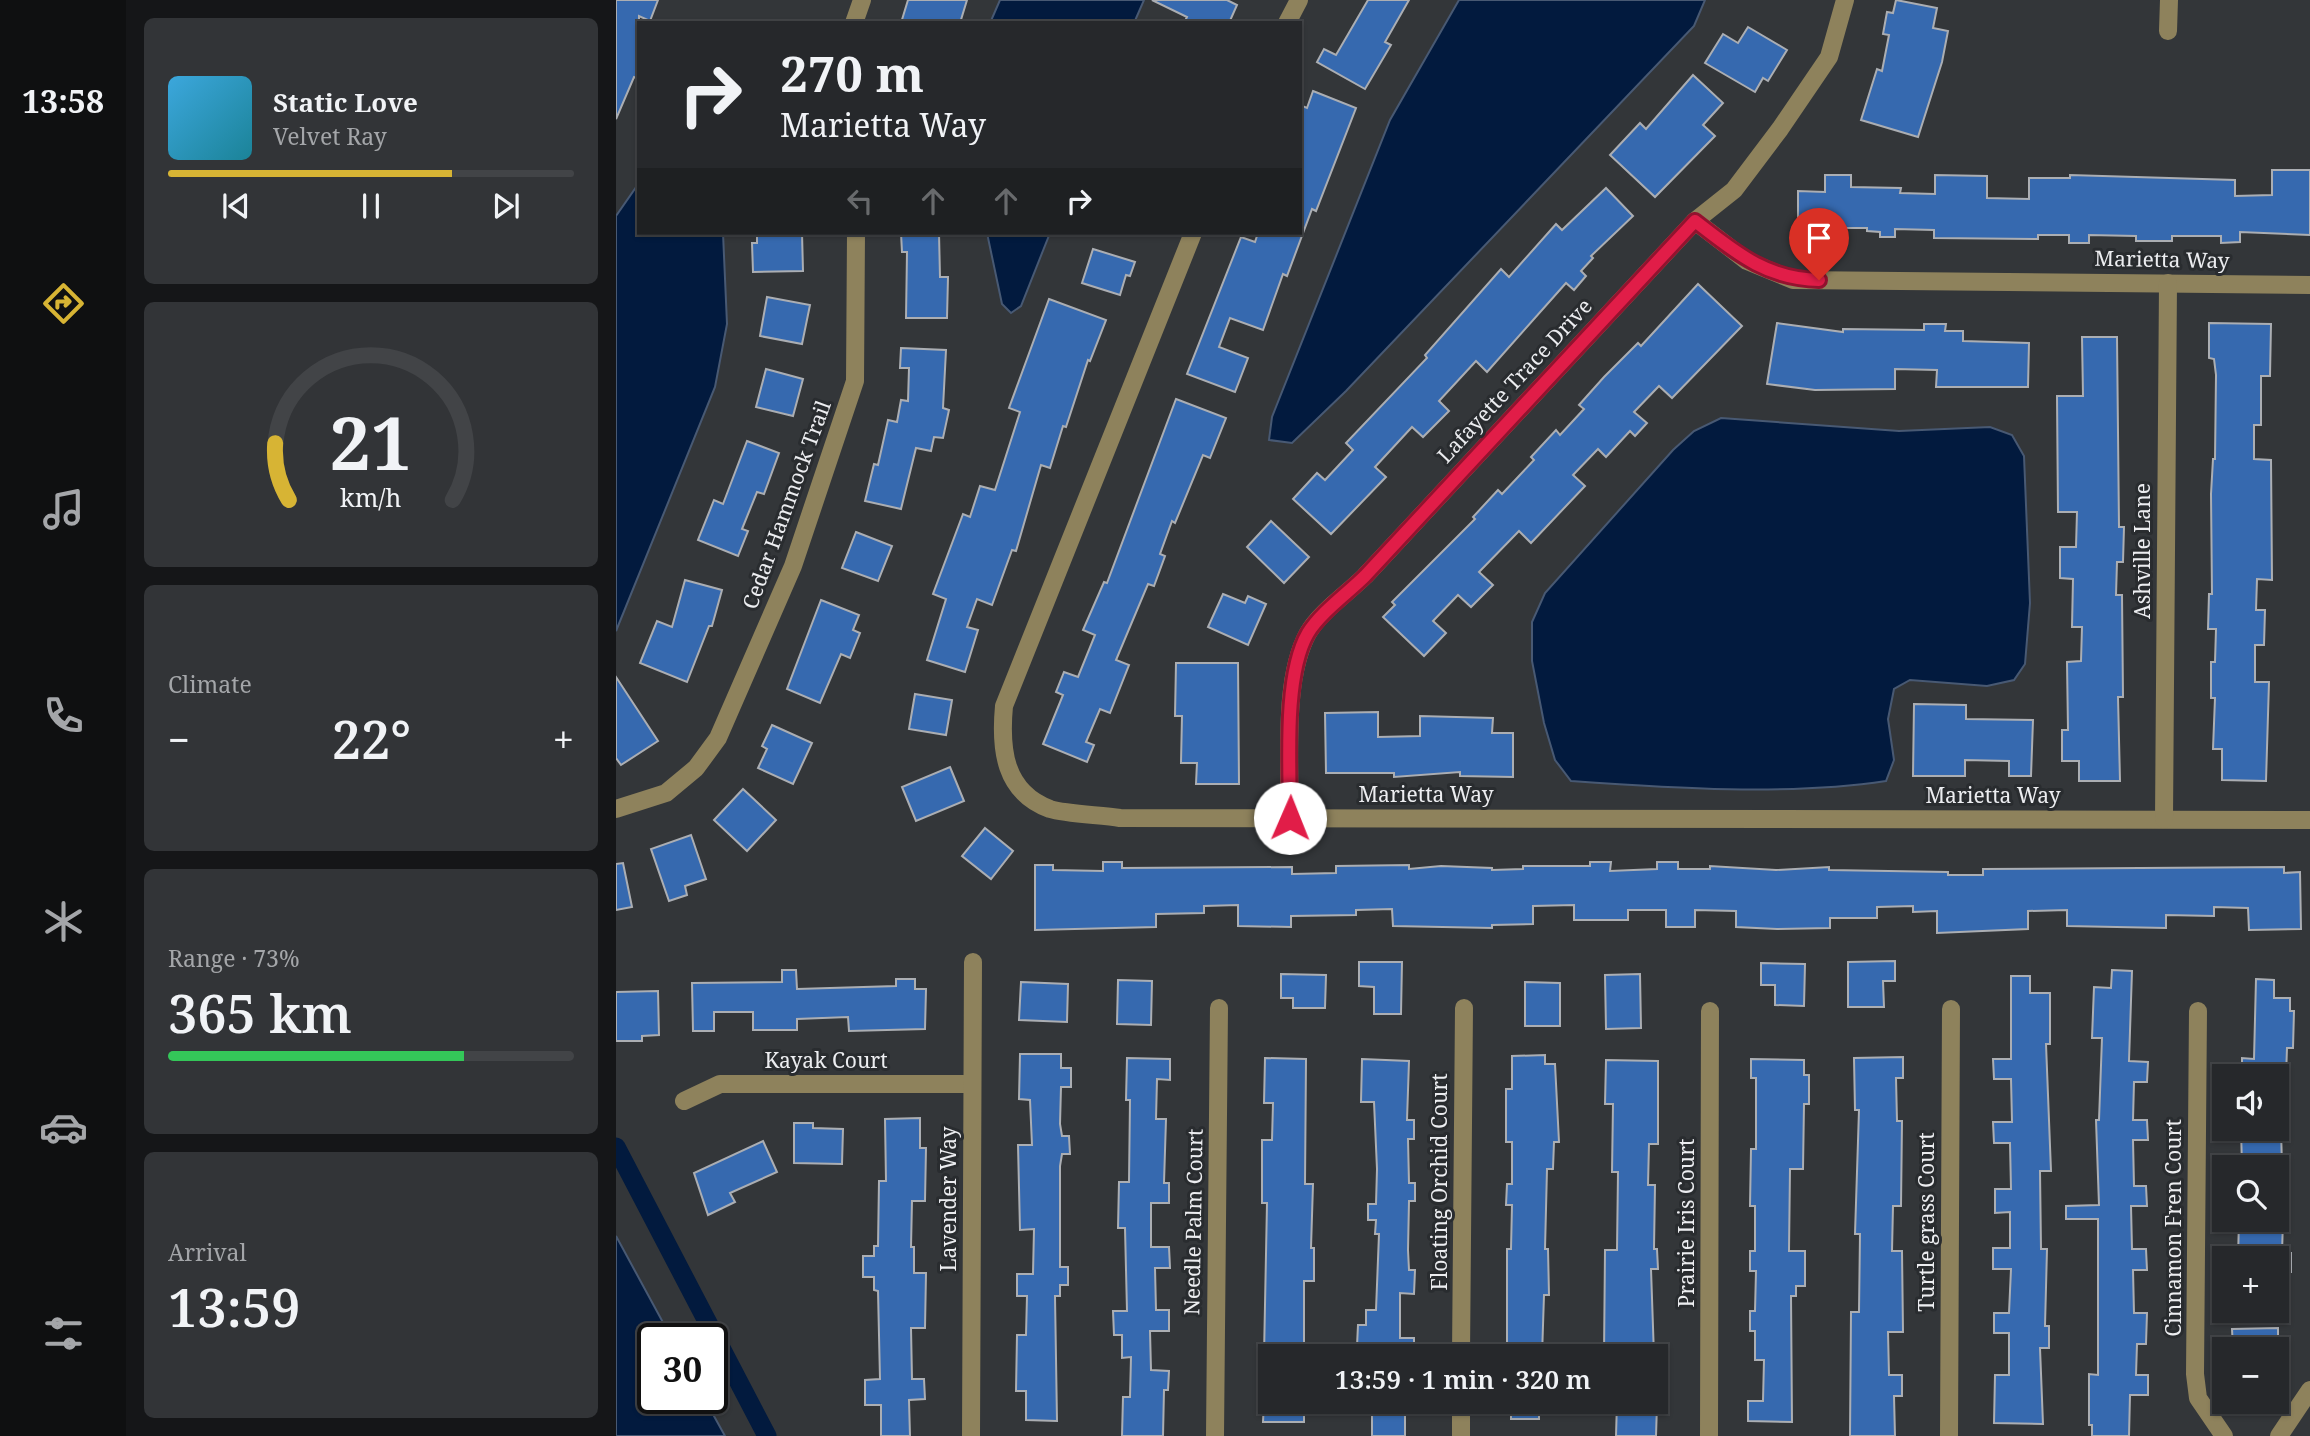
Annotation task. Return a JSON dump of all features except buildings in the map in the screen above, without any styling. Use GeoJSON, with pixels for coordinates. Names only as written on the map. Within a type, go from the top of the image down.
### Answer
{"type":"FeatureCollection","features":[{"type":"Feature","properties":{"kind":"street"},"geometry":{"type":"LineString","coordinates":[[855,21],[862,0]]}},
{"type":"Feature","properties":{"kind":"street"},"geometry":{"type":"LineString","coordinates":[[1288,21],[1299,0]]}},
{"type":"Feature","properties":{"kind":"street","name":"Lafayette Trace Drive"},"geometry":{"type":"LineString","coordinates":[[1290,818],[1293,687],[1297,657],[1310,630],[1365,576],[1695,221],[1734,190],[1829,57],[1845,0]]}},
{"type":"Feature","properties":{"kind":"street"},"geometry":{"type":"LineString","coordinates":[[2168,31],[2169,0]]}},
{"type":"Feature","properties":{"kind":"street","name":"Marietta Way"},"geometry":{"type":"LineString","coordinates":[[1695,221],[1747,261],[1793,280],[2310,285]]}},
{"type":"Feature","properties":{"kind":"street","name":"Cedar Hammock Trail"},"geometry":{"type":"LineString","coordinates":[[616,809],[666,793],[696,768],[718,738],[793,566],[855,381],[856,235]]}},
{"type":"Feature","properties":{"kind":"street","name":"Marietta Way"},"geometry":{"type":"LineString","coordinates":[[1192,235],[1004,706],[1001,739],[1006,765],[1025,796],[1052,810],[1120,818],[2310,820]]}},
{"type":"Feature","properties":{"kind":"street","name":"Ashville Lane"},"geometry":{"type":"LineString","coordinates":[[2164,819],[2168,283]]}},
{"type":"Feature","properties":{"kind":"street","name":"Lavender Way"},"geometry":{"type":"LineString","coordinates":[[971,1436],[973,962]]}},
{"type":"Feature","properties":{"kind":"street","name":"Needle Palm Court"},"geometry":{"type":"LineString","coordinates":[[1214,1436],[1219,1008]]}},
{"type":"Feature","properties":{"kind":"street","name":"Floating Orchid Court"},"geometry":{"type":"LineString","coordinates":[[1461,1344],[1464,1008]]}},
{"type":"Feature","properties":{"kind":"street","name":"Turtle grass Court"},"geometry":{"type":"LineString","coordinates":[[1949,1436],[1951,1009]]}},
{"type":"Feature","properties":{"kind":"street","name":"Prairie Iris Court"},"geometry":{"type":"LineString","coordinates":[[1709,1436],[1710,1011]]}},
{"type":"Feature","properties":{"kind":"street","name":"Cinnamon Fren Court"},"geometry":{"type":"LineString","coordinates":[[2198,1011],[2195,1374],[2198,1398],[2224,1436]]}},
{"type":"Feature","properties":{"kind":"street","name":"Kayak Court"},"geometry":{"type":"LineString","coordinates":[[684,1101],[720,1084],[972,1084]]}},
{"type":"Feature","properties":{"kind":"street"},"geometry":{"type":"LineString","coordinates":[[2279,1436],[2310,1390]]}},
{"type":"Feature","properties":{"kind":"street"},"geometry":{"type":"LineString","coordinates":[[1461,1414],[1461,1436]]}},
{"type":"Feature","properties":{"kind":"water"},"geometry":{"type":"Polygon","coordinates":[[[1000,0],[1144,0],[1135,21],[991,21],[1000,0]]]}},
{"type":"Feature","properties":{"kind":"water"},"geometry":{"type":"Polygon","coordinates":[[[1459,0],[1705,0],[1694,26],[1346,391],[1292,443],[1269,440],[1272,417],[1390,120],[1459,0]]]}},
{"type":"Feature","properties":{"kind":"water"},"geometry":{"type":"Polygon","coordinates":[[[637,186],[637,235],[723,235],[727,324],[715,387],[616,631],[616,216],[637,186]]]}},
{"type":"Feature","properties":{"kind":"water"},"geometry":{"type":"Polygon","coordinates":[[[987,235],[1049,235],[1021,306],[1011,313],[1002,304],[987,235]]]}},
{"type":"Feature","properties":{"kind":"water"},"geometry":{"type":"Polygon","coordinates":[[[1721,418],[1899,431],[1990,427],[2012,435],[2024,456],[2030,603],[2025,664],[2014,680],[1987,686],[1910,680],[1894,689],[1888,719],[1894,760],[1886,781],[1848,786],[1769,789],[1609,784],[1571,781],[1555,760],[1544,723],[1532,661],[1532,622],[1545,593],[1673,450],[1694,431],[1721,418]]]}},
{"type":"Feature","properties":{"kind":"water"},"geometry":{"type":"Polygon","coordinates":[[[616,1236],[663,1323],[637,1323],[637,1414],[713,1414],[725,1436],[616,1436],[616,1236]]]}},
{"type":"Feature","properties":{"kind":"waterway"},"geometry":{"type":"LineString","coordinates":[[616,1147],[767,1436]]}},
{"type":"Feature","properties":{"kind":"route"},"geometry":{"type":"LineString","coordinates":[[1290,818],[1293,687],[1297,657],[1310,630],[1365,576],[1695,221],[1747,261],[1793,280],[1819,280]]}}]}
